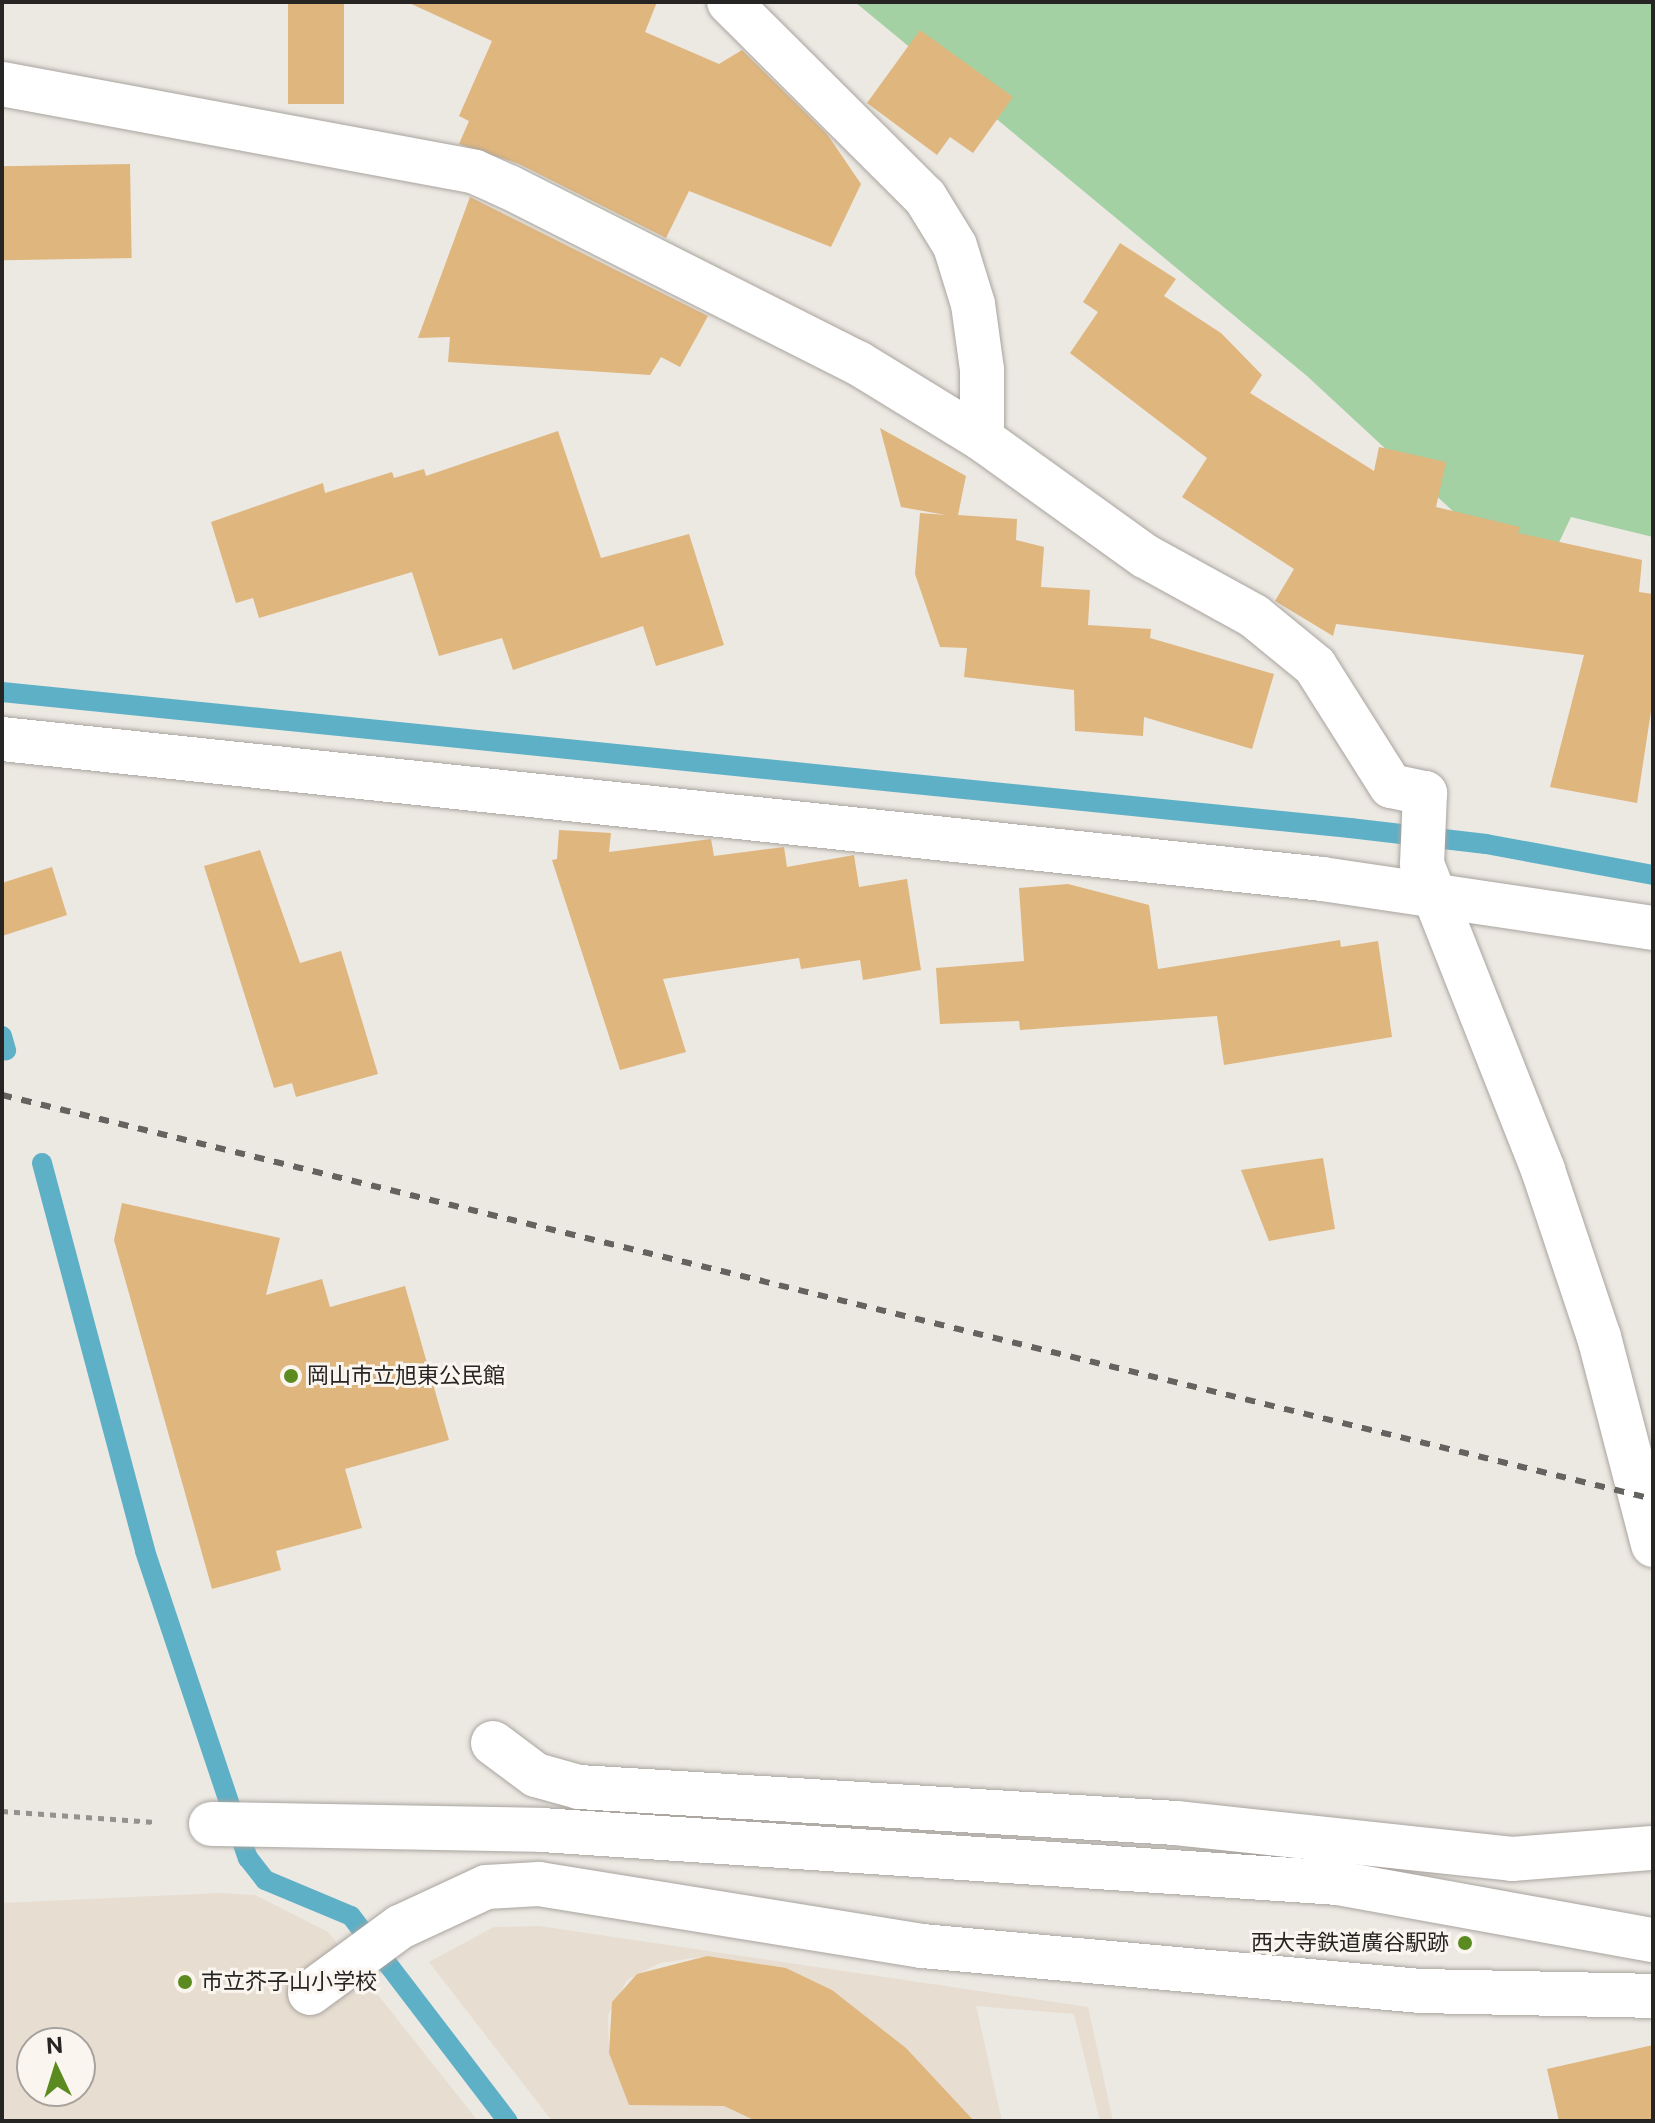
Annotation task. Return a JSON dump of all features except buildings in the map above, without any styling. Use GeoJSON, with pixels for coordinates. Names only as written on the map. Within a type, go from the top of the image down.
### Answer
{"type":"FeatureCollection","features":[{"type":"Feature","properties":{"kind":"street"},"geometry":{"type":"LineString","coordinates":[[729,2],[925,197],[955,246],[977,331],[982,439]]}},
{"type":"Feature","properties":{"kind":"street"},"geometry":{"type":"LineString","coordinates":[[2,84],[475,172],[858,363],[982,439],[1145,556],[1254,616],[1315,666],[1391,786],[1425,793],[1423,811],[1429,881],[1548,1184],[1599,1337],[1653,1545]]}},
{"type":"Feature","properties":{"kind":"street"},"geometry":{"type":"LineString","coordinates":[[2,739],[1306,877],[1429,881],[1653,928]]}},
{"type":"Feature","properties":{"kind":"street"},"geometry":{"type":"LineString","coordinates":[[493,1743],[536,1775],[579,1787],[1176,1823],[1512,1859],[1653,1848]]}},
{"type":"Feature","properties":{"kind":"street"},"geometry":{"type":"LineString","coordinates":[[211,1824],[542,1830],[1338,1883],[1653,1940]]}},
{"type":"Feature","properties":{"kind":"street"},"geometry":{"type":"LineString","coordinates":[[310,1993],[400,1927],[486,1887],[539,1884],[922,1946],[1420,1991],[1653,1996]]}},
{"type":"Feature","properties":{"kind":"path"},"geometry":{"type":"LineString","coordinates":[[2,1811],[211,1824]]}},
{"type":"Feature","properties":{"kind":"shaded area","name":"市立芥子山小学校"},"geometry":{"type":"Polygon","coordinates":[[[220,1893],[255,1895],[328,1932],[478,2121],[2,2121],[2,1903],[220,1893]]]}},
{"type":"Feature","properties":{"kind":"shaded area"},"geometry":{"type":"Polygon","coordinates":[[[539,1926],[1088,2007],[1113,2121],[1100,2121],[1074,2014],[976,2006],[1002,2121],[969,2121],[906,2048],[832,1990],[786,1968],[707,1956],[660,1963],[627,1980],[608,2015],[609,2053],[627,2085],[658,2104],[724,2106],[756,2121],[552,2121],[429,1962],[494,1927],[539,1926]]]}},
{"type":"Feature","properties":{"kind":"green space"},"geometry":{"type":"Polygon","coordinates":[[[855,2],[1653,2],[1653,537],[1571,517],[1537,589],[1307,376],[855,2]]]}},
{"type":"Feature","properties":{"kind":"waterway"},"geometry":{"type":"LineString","coordinates":[[2,692],[1350,828],[1486,844],[1653,875]]}},
{"type":"Feature","properties":{"kind":"waterway"},"geometry":{"type":"LineString","coordinates":[[2,1036],[6,1050]]}},
{"type":"Feature","properties":{"kind":"waterway"},"geometry":{"type":"LineString","coordinates":[[42,1163],[145,1551],[248,1858],[265,1880],[351,1916],[508,2121]]}},
{"type":"Feature","properties":{"kind":"railway"},"geometry":{"type":"LineString","coordinates":[[2,1095],[1653,1499]]}},
{"type":"Feature","properties":{"kind":"place","name":"岡山市立旭東公民館"},"geometry":{"type":"Point","coordinates":[291,1376]}},
{"type":"Feature","properties":{"kind":"place","name":"西大寺鉄道廣谷駅跡"},"geometry":{"type":"Point","coordinates":[1465,1943]}},
{"type":"Feature","properties":{"kind":"place","name":"市立芥子山小学校"},"geometry":{"type":"Point","coordinates":[185,1982]}}]}
